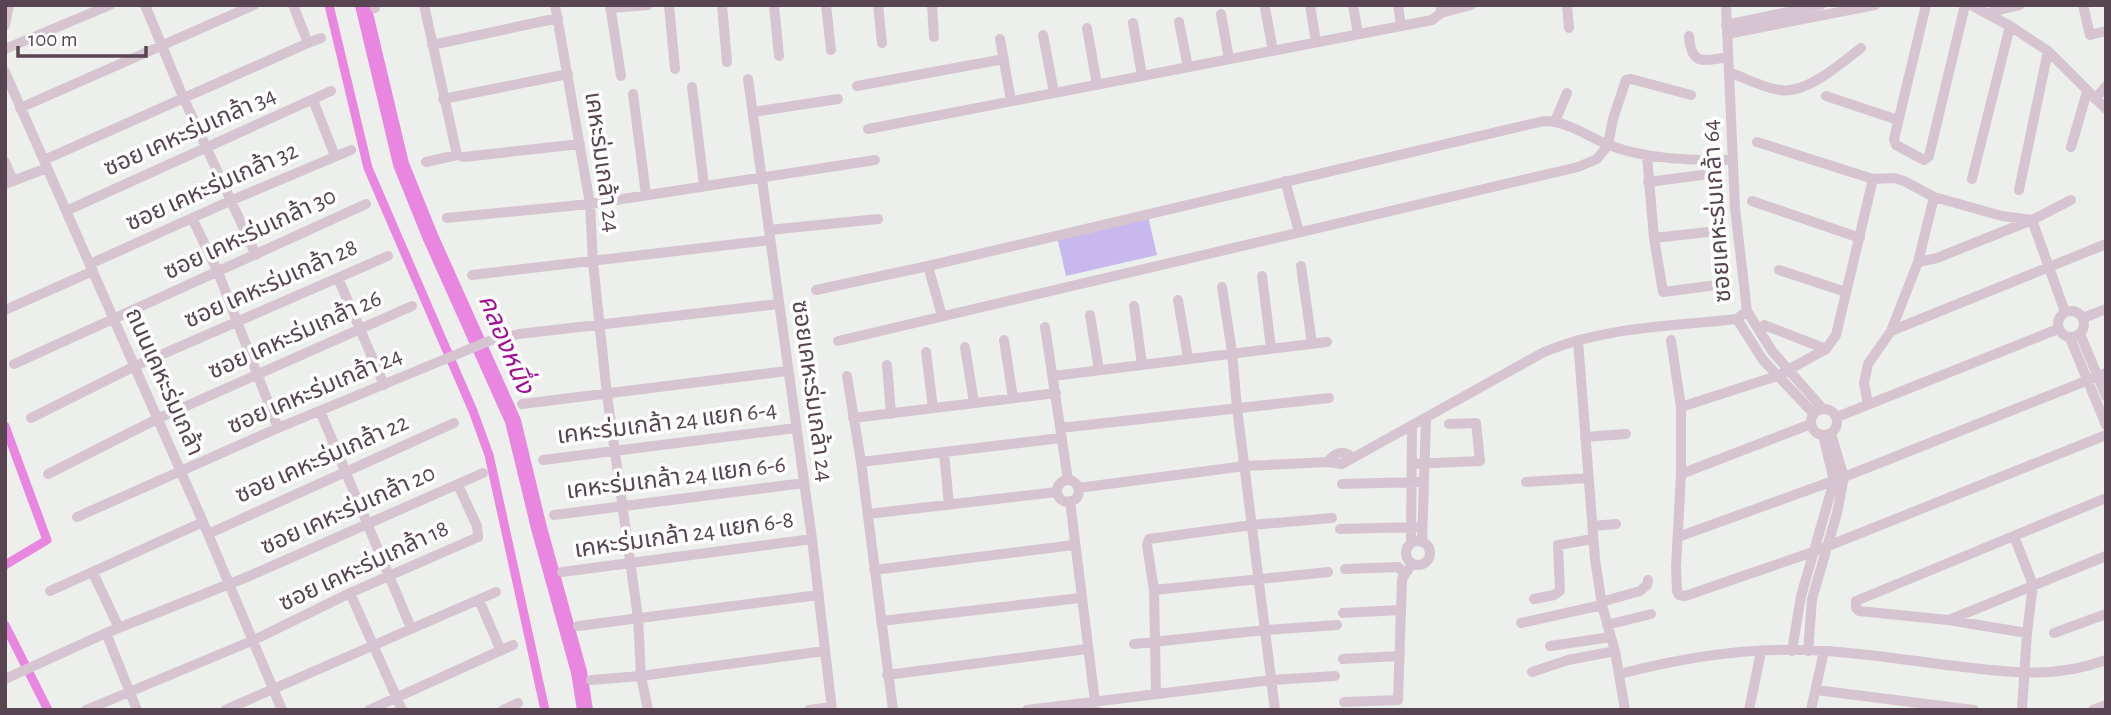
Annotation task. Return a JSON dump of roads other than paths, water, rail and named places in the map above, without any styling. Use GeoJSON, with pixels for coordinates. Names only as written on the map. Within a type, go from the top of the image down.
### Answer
{"type":"FeatureCollection","features":[{"type":"Feature","properties":{"kind":"street"},"geometry":{"type":"LineString","coordinates":[[5,25],[9,5]]}},
{"type":"Feature","properties":{"kind":"street"},"geometry":{"type":"LineString","coordinates":[[5,50],[110,5]]}},
{"type":"Feature","properties":{"kind":"street"},"geometry":{"type":"LineString","coordinates":[[145,5],[183,97],[256,255]]}},
{"type":"Feature","properties":{"kind":"street"},"geometry":{"type":"LineString","coordinates":[[20,108],[254,5]]}},
{"type":"Feature","properties":{"kind":"street"},"geometry":{"type":"LineString","coordinates":[[293,5],[308,43]]}},
{"type":"Feature","properties":{"kind":"street"},"geometry":{"type":"LineString","coordinates":[[424,5],[457,155]]}},
{"type":"Feature","properties":{"kind":"street","name":"เคหะร่มเกล้า 24"},"geometry":{"type":"LineString","coordinates":[[555,5],[590,204],[593,262],[607,394],[638,618],[641,676],[648,710]]}},
{"type":"Feature","properties":{"kind":"street"},"geometry":{"type":"LineString","coordinates":[[621,76],[610,6],[648,5]]}},
{"type":"Feature","properties":{"kind":"street"},"geometry":{"type":"LineString","coordinates":[[668,5],[675,69]]}},
{"type":"Feature","properties":{"kind":"street"},"geometry":{"type":"LineString","coordinates":[[722,5],[727,62]]}},
{"type":"Feature","properties":{"kind":"street"},"geometry":{"type":"LineString","coordinates":[[774,5],[779,56]]}},
{"type":"Feature","properties":{"kind":"street"},"geometry":{"type":"LineString","coordinates":[[826,5],[831,50]]}},
{"type":"Feature","properties":{"kind":"street"},"geometry":{"type":"LineString","coordinates":[[878,5],[882,43]]}},
{"type":"Feature","properties":{"kind":"street"},"geometry":{"type":"LineString","coordinates":[[932,5],[934,37]]}},
{"type":"Feature","properties":{"kind":"street"},"geometry":{"type":"LineString","coordinates":[[1310,5],[1316,43]]}},
{"type":"Feature","properties":{"kind":"street"},"geometry":{"type":"LineString","coordinates":[[1353,5],[1358,34]]}},
{"type":"Feature","properties":{"kind":"street"},"geometry":{"type":"LineString","coordinates":[[1398,5],[1401,26]]}},
{"type":"Feature","properties":{"kind":"street"},"geometry":{"type":"LineString","coordinates":[[868,129],[1432,20],[1441,9],[1471,5]]}},
{"type":"Feature","properties":{"kind":"street"},"geometry":{"type":"LineString","coordinates":[[1567,5],[1569,28]]}},
{"type":"Feature","properties":{"kind":"street","name":"ซอยเคหะร่มเกล้า 64"},"geometry":{"type":"LineString","coordinates":[[1328,462],[1342,464],[1544,352],[1577,340],[1616,332],[1737,319],[1747,311],[1732,160],[1726,5]]}},
{"type":"Feature","properties":{"kind":"street"},"geometry":{"type":"LineString","coordinates":[[1756,24],[1821,5]]}},
{"type":"Feature","properties":{"kind":"street"},"geometry":{"type":"LineString","coordinates":[[1726,30],[1838,9],[1875,5]]}},
{"type":"Feature","properties":{"kind":"street"},"geometry":{"type":"LineString","coordinates":[[1926,5],[1894,142],[1924,160],[1927,159],[1965,5]]}},
{"type":"Feature","properties":{"kind":"street"},"geometry":{"type":"LineString","coordinates":[[1971,5],[2048,51],[2106,109]]}},
{"type":"Feature","properties":{"kind":"street"},"geometry":{"type":"LineString","coordinates":[[1987,13],[2020,5]]}},
{"type":"Feature","properties":{"kind":"street"},"geometry":{"type":"LineString","coordinates":[[2083,5],[2090,35],[2106,31]]}},
{"type":"Feature","properties":{"kind":"street"},"geometry":{"type":"LineString","coordinates":[[1265,8],[1273,51]]}},
{"type":"Feature","properties":{"kind":"street"},"geometry":{"type":"LineString","coordinates":[[1221,14],[1229,59]]}},
{"type":"Feature","properties":{"kind":"street"},"geometry":{"type":"LineString","coordinates":[[432,45],[558,18]]}},
{"type":"Feature","properties":{"kind":"street"},"geometry":{"type":"LineString","coordinates":[[1179,22],[1188,67]]}},
{"type":"Feature","properties":{"kind":"street"},"geometry":{"type":"LineString","coordinates":[[1133,23],[1142,76]]}},
{"type":"Feature","properties":{"kind":"street"},"geometry":{"type":"LineString","coordinates":[[1972,179],[2010,26]]}},
{"type":"Feature","properties":{"kind":"street"},"geometry":{"type":"LineString","coordinates":[[1087,28],[1097,85]]}},
{"type":"Feature","properties":{"kind":"street"},"geometry":{"type":"LineString","coordinates":[[1043,34],[1054,93]]}},
{"type":"Feature","properties":{"kind":"street"},"geometry":{"type":"LineString","coordinates":[[1689,36],[1690,51],[1696,58],[1706,61],[1728,57]]}},
{"type":"Feature","properties":{"kind":"street"},"geometry":{"type":"LineString","coordinates":[[5,162],[9,183],[183,97],[321,38]]}},
{"type":"Feature","properties":{"kind":"street"},"geometry":{"type":"LineString","coordinates":[[1000,39],[1011,101]]}},
{"type":"Feature","properties":{"kind":"street"},"geometry":{"type":"LineString","coordinates":[[1729,72],[1782,91],[1790,90],[1821,78],[1861,48]]}},
{"type":"Feature","properties":{"kind":"street"},"geometry":{"type":"LineString","coordinates":[[2019,190],[2048,51]]}},
{"type":"Feature","properties":{"kind":"street"},"geometry":{"type":"LineString","coordinates":[[857,86],[1004,59]]}},
{"type":"Feature","properties":{"kind":"street","name":"ถนนเคหะร่มเกล้า"},"geometry":{"type":"LineString","coordinates":[[5,72],[181,471],[282,710]]}},
{"type":"Feature","properties":{"kind":"street"},"geometry":{"type":"LineString","coordinates":[[443,99],[568,74]]}},
{"type":"Feature","properties":{"kind":"street","name":"ซอยเคหะร่มเกล้า 24"},"geometry":{"type":"LineString","coordinates":[[748,79],[812,539],[832,708]]}},
{"type":"Feature","properties":{"kind":"street"},"geometry":{"type":"LineString","coordinates":[[838,341],[1578,167],[1597,159],[1608,145],[1613,119],[1626,80],[1691,95]]}},
{"type":"Feature","properties":{"kind":"street"},"geometry":{"type":"LineString","coordinates":[[2071,147],[2091,96],[2106,86]]}},
{"type":"Feature","properties":{"kind":"street"},"geometry":{"type":"LineString","coordinates":[[692,87],[704,185]]}},
{"type":"Feature","properties":{"kind":"street","name":"ซอย เคหะร่มเกล้า 34"},"geometry":{"type":"LineString","coordinates":[[66,211],[331,91]]}},
{"type":"Feature","properties":{"kind":"street"},"geometry":{"type":"LineString","coordinates":[[1555,121],[1567,93]]}},
{"type":"Feature","properties":{"kind":"street"},"geometry":{"type":"LineString","coordinates":[[633,94],[646,195]]}},
{"type":"Feature","properties":{"kind":"street"},"geometry":{"type":"LineString","coordinates":[[1826,96],[1898,120]]}},
{"type":"Feature","properties":{"kind":"street"},"geometry":{"type":"LineString","coordinates":[[753,112],[838,99]]}},
{"type":"Feature","properties":{"kind":"street"},"geometry":{"type":"LineString","coordinates":[[313,100],[334,156]]}},
{"type":"Feature","properties":{"kind":"street"},"geometry":{"type":"LineString","coordinates":[[816,290],[1544,121],[1555,121],[1608,145],[1647,156],[1732,160]]}},
{"type":"Feature","properties":{"kind":"street"},"geometry":{"type":"LineString","coordinates":[[1757,142],[1873,179],[1894,178],[1904,181],[1934,197],[2002,216],[2032,220]]}},
{"type":"Feature","properties":{"kind":"street"},"geometry":{"type":"LineString","coordinates":[[426,162],[457,155],[464,157],[580,144]]}},
{"type":"Feature","properties":{"kind":"street","name":"ซอย เคหะร่มเกล้า 32"},"geometry":{"type":"LineString","coordinates":[[6,307],[192,218],[351,150]]}},
{"type":"Feature","properties":{"kind":"street"},"geometry":{"type":"LineString","coordinates":[[1647,156],[1654,238],[1663,292],[1717,285]]}},
{"type":"Feature","properties":{"kind":"street"},"geometry":{"type":"LineString","coordinates":[[447,218],[590,204],[876,160]]}},
{"type":"Feature","properties":{"kind":"street"},"geometry":{"type":"LineString","coordinates":[[1648,182],[1702,175]]}},
{"type":"Feature","properties":{"kind":"street"},"geometry":{"type":"LineString","coordinates":[[1681,407],[1777,376],[1826,349],[1836,335],[1873,179]]}},
{"type":"Feature","properties":{"kind":"street"},"geometry":{"type":"LineString","coordinates":[[1285,181],[1299,232]]}},
{"type":"Feature","properties":{"kind":"street"},"geometry":{"type":"LineString","coordinates":[[1868,404],[1864,383],[1868,364],[1891,331],[1918,262],[1934,197]]}},
{"type":"Feature","properties":{"kind":"street"},"geometry":{"type":"LineString","coordinates":[[1918,262],[1937,258],[2032,220],[2071,200]]}},
{"type":"Feature","properties":{"kind":"street"},"geometry":{"type":"LineString","coordinates":[[1752,201],[1860,238]]}},
{"type":"Feature","properties":{"kind":"street","name":"ซอย เคหะร่มเกล้า 30"},"geometry":{"type":"LineString","coordinates":[[14,364],[366,204]]}},
{"type":"Feature","properties":{"kind":"street"},"geometry":{"type":"LineString","coordinates":[[192,218],[218,272],[278,428]]}},
{"type":"Feature","properties":{"kind":"street"},"geometry":{"type":"LineString","coordinates":[[472,275],[593,262],[878,219]]}},
{"type":"Feature","properties":{"kind":"street"},"geometry":{"type":"LineString","coordinates":[[2032,220],[2065,312]]}},
{"type":"Feature","properties":{"kind":"street"},"geometry":{"type":"LineString","coordinates":[[1654,238],[1708,232]]}},
{"type":"Feature","properties":{"kind":"street"},"geometry":{"type":"LineString","coordinates":[[1891,331],[2106,244]]}},
{"type":"Feature","properties":{"kind":"street","name":"ซอย เคหะร่มเกล้า 28"},"geometry":{"type":"LineString","coordinates":[[31,418],[133,367],[388,256]]}},
{"type":"Feature","properties":{"kind":"street"},"geometry":{"type":"LineString","coordinates":[[928,266],[942,316]]}},
{"type":"Feature","properties":{"kind":"street"},"geometry":{"type":"LineString","coordinates":[[1301,266],[1312,344]]}},
{"type":"Feature","properties":{"kind":"street"},"geometry":{"type":"LineString","coordinates":[[1779,270],[1846,292]]}},
{"type":"Feature","properties":{"kind":"street"},"geometry":{"type":"LineString","coordinates":[[1262,276],[1271,348]]}},
{"type":"Feature","properties":{"kind":"street"},"geometry":{"type":"LineString","coordinates":[[338,278],[384,385]]}},
{"type":"Feature","properties":{"kind":"street"},"geometry":{"type":"LineString","coordinates":[[1222,287],[1275,710]]}},
{"type":"Feature","properties":{"kind":"street"},"geometry":{"type":"LineString","coordinates":[[1178,300],[1188,358]]}},
{"type":"Feature","properties":{"kind":"street","name":"ซอย เคหะร่มเกล้า 24"},"geometry":{"type":"LineString","coordinates":[[77,517],[278,428],[489,341],[519,334],[778,304]]}},
{"type":"Feature","properties":{"kind":"street","name":"ซอย เคหะร่มเกล้า 26"},"geometry":{"type":"LineString","coordinates":[[48,474],[157,419],[412,306]]}},
{"type":"Feature","properties":{"kind":"street"},"geometry":{"type":"LineString","coordinates":[[1134,306],[1142,364]]}},
{"type":"Feature","properties":{"kind":"street"},"geometry":{"type":"LineString","coordinates":[[2083,318],[2106,309]]}},
{"type":"Feature","properties":{"kind":"street"},"geometry":{"type":"LineString","coordinates":[[1747,311],[1816,416],[1815,432],[1827,435]]}},
{"type":"Feature","properties":{"kind":"street"},"geometry":{"type":"LineString","coordinates":[[2065,312],[2075,312],[2083,318],[2083,330],[2075,336],[2061,334],[2058,329],[2058,319],[2065,312]]}},
{"type":"Feature","properties":{"kind":"street"},"geometry":{"type":"LineString","coordinates":[[1090,315],[1099,370]]}},
{"type":"Feature","properties":{"kind":"street"},"geometry":{"type":"LineString","coordinates":[[1737,319],[1763,359],[1816,416]]}},
{"type":"Feature","properties":{"kind":"street"},"geometry":{"type":"LineString","coordinates":[[1764,325],[1826,349]]}},
{"type":"Feature","properties":{"kind":"street"},"geometry":{"type":"LineString","coordinates":[[1045,327],[1068,480]]}},
{"type":"Feature","properties":{"kind":"street"},"geometry":{"type":"LineString","coordinates":[[1837,417],[2058,329]]}},
{"type":"Feature","properties":{"kind":"street"},"geometry":{"type":"LineString","coordinates":[[2075,336],[2106,396]]}},
{"type":"Feature","properties":{"kind":"street"},"geometry":{"type":"LineString","coordinates":[[1004,340],[1013,398]]}},
{"type":"Feature","properties":{"kind":"street"},"geometry":{"type":"LineString","coordinates":[[1577,340],[1593,539],[1602,604],[1620,674],[1625,710]]}},
{"type":"Feature","properties":{"kind":"street"},"geometry":{"type":"LineString","coordinates":[[1671,340],[1681,407],[1681,474],[1676,566],[1679,595],[1685,596],[1813,552],[2106,435]]}},
{"type":"Feature","properties":{"kind":"street"},"geometry":{"type":"LineString","coordinates":[[1053,376],[1327,342]]}},
{"type":"Feature","properties":{"kind":"street"},"geometry":{"type":"LineString","coordinates":[[965,347],[974,403]]}},
{"type":"Feature","properties":{"kind":"street"},"geometry":{"type":"LineString","coordinates":[[926,352],[933,408]]}},
{"type":"Feature","properties":{"kind":"street"},"geometry":{"type":"LineString","coordinates":[[887,365],[891,414]]}},
{"type":"Feature","properties":{"kind":"street"},"geometry":{"type":"LineString","coordinates":[[522,404],[787,371]]}},
{"type":"Feature","properties":{"kind":"street"},"geometry":{"type":"LineString","coordinates":[[847,376],[861,462],[893,710]]}},
{"type":"Feature","properties":{"kind":"street"},"geometry":{"type":"LineString","coordinates":[[2097,376],[2106,425]]}},
{"type":"Feature","properties":{"kind":"street"},"geometry":{"type":"LineString","coordinates":[[1678,537],[1839,479],[2097,376]]}},
{"type":"Feature","properties":{"kind":"street"},"geometry":{"type":"LineString","coordinates":[[853,418],[1056,393]]}},
{"type":"Feature","properties":{"kind":"street"},"geometry":{"type":"LineString","coordinates":[[861,462],[1237,408],[1329,398]]}},
{"type":"Feature","properties":{"kind":"street"},"geometry":{"type":"LineString","coordinates":[[1681,474],[1830,410],[1837,417],[1837,427],[1827,435]]}},
{"type":"Feature","properties":{"kind":"street"},"geometry":{"type":"LineString","coordinates":[[320,411],[411,628]]}},
{"type":"Feature","properties":{"kind":"street"},"geometry":{"type":"LineString","coordinates":[[1344,702],[1398,704],[1402,579],[1408,569],[1405,553],[1416,543],[1424,482],[1426,418]]}},
{"type":"Feature","properties":{"kind":"street","name":"ซอย เคหะร่มเกล้า 22"},"geometry":{"type":"LineString","coordinates":[[208,534],[454,423]]}},
{"type":"Feature","properties":{"kind":"street"},"geometry":{"type":"LineString","coordinates":[[1412,464],[1480,461],[1476,423],[1449,424]]}},
{"type":"Feature","properties":{"kind":"street"},"geometry":{"type":"LineString","coordinates":[[1412,425],[1412,482],[1417,526]]}},
{"type":"Feature","properties":{"kind":"street","name":"เคหะร่มเกล้า 24 แยก 6-4"},"geometry":{"type":"LineString","coordinates":[[543,460],[796,428]]}},
{"type":"Feature","properties":{"kind":"street"},"geometry":{"type":"LineString","coordinates":[[1585,437],[1626,434]]}},
{"type":"Feature","properties":{"kind":"street"},"geometry":{"type":"LineString","coordinates":[[1808,651],[1812,599],[1837,513],[1839,479],[1827,435]]}},
{"type":"Feature","properties":{"kind":"street"},"geometry":{"type":"LineString","coordinates":[[944,452],[950,505]]}},
{"type":"Feature","properties":{"kind":"street"},"geometry":{"type":"LineString","coordinates":[[1078,488],[1245,466],[1328,462],[1339,453],[1346,452],[1352,457]]}},
{"type":"Feature","properties":{"kind":"street","name":"ซอย เคหะร่มเกล้า 20"},"geometry":{"type":"LineString","coordinates":[[5,679],[106,633],[484,473]]}},
{"type":"Feature","properties":{"kind":"street"},"geometry":{"type":"LineString","coordinates":[[1526,482],[1588,478]]}},
{"type":"Feature","properties":{"kind":"street"},"geometry":{"type":"LineString","coordinates":[[1792,651],[1801,596],[1813,552],[1839,479]]}},
{"type":"Feature","properties":{"kind":"street"},"geometry":{"type":"LineString","coordinates":[[1057,492],[1061,499],[1070,501],[1077,496],[1076,484],[1068,480]]}},
{"type":"Feature","properties":{"kind":"street"},"geometry":{"type":"LineString","coordinates":[[1057,492],[1060,484],[1068,480]]}},
{"type":"Feature","properties":{"kind":"street"},"geometry":{"type":"LineString","coordinates":[[1342,484],[1424,482]]}},
{"type":"Feature","properties":{"kind":"street","name":"เคหะร่มเกล้า 24 แยก 6-6"},"geometry":{"type":"LineString","coordinates":[[554,515],[804,483]]}},
{"type":"Feature","properties":{"kind":"street","name":"ซอย เคหะร่มเกล้า 18"},"geometry":{"type":"LineString","coordinates":[[86,710],[254,640],[350,593],[478,537],[477,526],[458,485]]}},
{"type":"Feature","properties":{"kind":"street"},"geometry":{"type":"LineString","coordinates":[[868,514],[1057,492]]}},
{"type":"Feature","properties":{"kind":"street"},"geometry":{"type":"LineString","coordinates":[[2027,633],[1948,620],[1859,611],[1855,604],[1861,597],[2106,498]]}},
{"type":"Feature","properties":{"kind":"street"},"geometry":{"type":"LineString","coordinates":[[1070,501],[1095,705]]}},
{"type":"Feature","properties":{"kind":"street"},"geometry":{"type":"LineString","coordinates":[[1156,694],[1154,590],[1147,545],[1149,539],[1252,525],[1332,518]]}},
{"type":"Feature","properties":{"kind":"street"},"geometry":{"type":"LineString","coordinates":[[50,591],[203,522]]}},
{"type":"Feature","properties":{"kind":"street"},"geometry":{"type":"LineString","coordinates":[[1592,526],[1616,524]]}},
{"type":"Feature","properties":{"kind":"street"},"geometry":{"type":"LineString","coordinates":[[1340,529],[1417,526]]}},
{"type":"Feature","properties":{"kind":"street"},"geometry":{"type":"LineString","coordinates":[[2014,536],[2033,585],[2022,710]]}},
{"type":"Feature","properties":{"kind":"street","name":"เคหะร่มเกล้า 24 แยก 6-8"},"geometry":{"type":"LineString","coordinates":[[562,572],[812,539]]}},
{"type":"Feature","properties":{"kind":"street"},"geometry":{"type":"LineString","coordinates":[[1534,599],[1554,596],[1560,591],[1558,545],[1593,539]]}},
{"type":"Feature","properties":{"kind":"street"},"geometry":{"type":"LineString","coordinates":[[1345,569],[1408,569],[1422,565],[1429,559],[1430,551],[1416,543]]}},
{"type":"Feature","properties":{"kind":"street"},"geometry":{"type":"LineString","coordinates":[[874,570],[1074,545]]}},
{"type":"Feature","properties":{"kind":"street"},"geometry":{"type":"LineString","coordinates":[[1948,620],[2106,556]]}},
{"type":"Feature","properties":{"kind":"street"},"geometry":{"type":"LineString","coordinates":[[1154,590],[1328,572]]}},
{"type":"Feature","properties":{"kind":"street"},"geometry":{"type":"LineString","coordinates":[[93,573],[118,628]]}},
{"type":"Feature","properties":{"kind":"street"},"geometry":{"type":"LineString","coordinates":[[1521,623],[1602,604],[1640,591],[1647,585],[1648,579]]}},
{"type":"Feature","properties":{"kind":"street"},"geometry":{"type":"LineString","coordinates":[[225,710],[496,592]]}},
{"type":"Feature","properties":{"kind":"street"},"geometry":{"type":"LineString","coordinates":[[350,593],[402,710]]}},
{"type":"Feature","properties":{"kind":"street"},"geometry":{"type":"LineString","coordinates":[[578,625],[819,595]]}},
{"type":"Feature","properties":{"kind":"street"},"geometry":{"type":"LineString","coordinates":[[881,621],[1080,598]]}},
{"type":"Feature","properties":{"kind":"street"},"geometry":{"type":"LineString","coordinates":[[479,600],[501,651]]}},
{"type":"Feature","properties":{"kind":"street"},"geometry":{"type":"LineString","coordinates":[[1343,613],[1401,610]]}},
{"type":"Feature","properties":{"kind":"street"},"geometry":{"type":"LineString","coordinates":[[1607,625],[1651,614]]}},
{"type":"Feature","properties":{"kind":"street"},"geometry":{"type":"LineString","coordinates":[[2054,633],[2106,614]]}},
{"type":"Feature","properties":{"kind":"street"},"geometry":{"type":"LineString","coordinates":[[1134,644],[1336,625]]}},
{"type":"Feature","properties":{"kind":"street"},"geometry":{"type":"LineString","coordinates":[[106,633],[137,710]]}},
{"type":"Feature","properties":{"kind":"street"},"geometry":{"type":"LineString","coordinates":[[1550,646],[1611,637]]}},
{"type":"Feature","properties":{"kind":"street"},"geometry":{"type":"LineString","coordinates":[[369,710],[513,645]]}},
{"type":"Feature","properties":{"kind":"street"},"geometry":{"type":"LineString","coordinates":[[887,675],[1087,649]]}},
{"type":"Feature","properties":{"kind":"street"},"geometry":{"type":"LineString","coordinates":[[591,680],[641,676],[824,650]]}},
{"type":"Feature","properties":{"kind":"street"},"geometry":{"type":"LineString","coordinates":[[1532,671],[1568,660],[1615,651]]}},
{"type":"Feature","properties":{"kind":"street"},"geometry":{"type":"LineString","coordinates":[[1620,674],[1693,659],[1792,651],[1824,651],[2024,674],[2074,670],[2106,660]]}},
{"type":"Feature","properties":{"kind":"street"},"geometry":{"type":"LineString","coordinates":[[1811,710],[1824,651]]}},
{"type":"Feature","properties":{"kind":"street"},"geometry":{"type":"LineString","coordinates":[[1749,710],[1761,652]]}},
{"type":"Feature","properties":{"kind":"street"},"geometry":{"type":"LineString","coordinates":[[1343,659],[1399,656]]}},
{"type":"Feature","properties":{"kind":"street"},"geometry":{"type":"LineString","coordinates":[[1027,710],[1095,705],[1156,694],[1271,680],[1335,676]]}},
{"type":"Feature","properties":{"kind":"street"},"geometry":{"type":"LineString","coordinates":[[1816,690],[1974,710]]}},
{"type":"Feature","properties":{"kind":"street"},"geometry":{"type":"LineString","coordinates":[[503,710],[518,703]]}},
{"type":"Feature","properties":{"kind":"street"},"geometry":{"type":"LineString","coordinates":[[2093,710],[2106,705]]}},
{"type":"Feature","properties":{"kind":"street"},"geometry":{"type":"LineString","coordinates":[[810,710],[832,708]]}},
{"type":"Feature","properties":{"kind":"waterway"},"geometry":{"type":"LineString","coordinates":[[329,5],[368,168],[473,411],[489,455],[545,710]]}},
{"type":"Feature","properties":{"kind":"waterway","name":"คลองหนึ่ง"},"geometry":{"type":"LineString","coordinates":[[363,5],[401,164],[430,236],[513,421],[579,672],[585,710]]}},
{"type":"Feature","properties":{"kind":"waterway"},"geometry":{"type":"LineString","coordinates":[[5,426],[47,540],[5,565]]}},
{"type":"Feature","properties":{"kind":"waterway"},"geometry":{"type":"LineString","coordinates":[[5,625],[48,710]]}}]}
